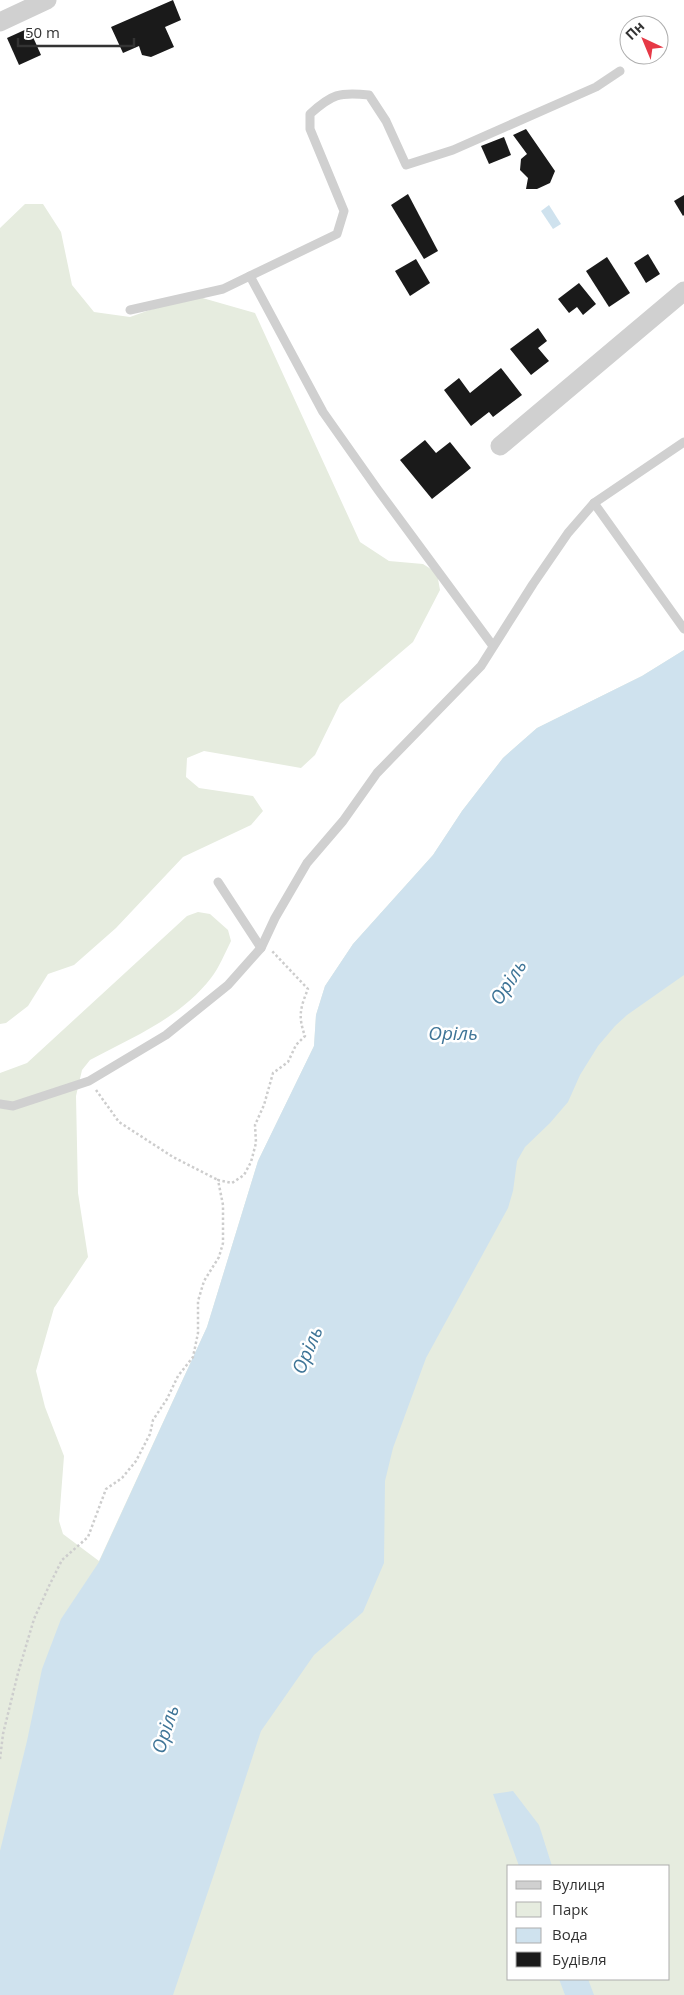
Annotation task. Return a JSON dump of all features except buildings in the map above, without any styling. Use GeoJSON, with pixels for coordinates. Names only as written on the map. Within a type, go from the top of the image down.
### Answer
{"type":"FeatureCollection","features":[{"type":"Feature","properties":{"kind":"street"},"geometry":{"type":"LineString","coordinates":[[0,22],[48,0]]}},
{"type":"Feature","properties":{"kind":"street"},"geometry":{"type":"LineString","coordinates":[[500,446],[684,291]]}},
{"type":"Feature","properties":{"kind":"lane"},"geometry":{"type":"LineString","coordinates":[[130,310],[224,289],[338,234],[344,211],[310,129],[310,114],[326,100],[348,93],[369,95],[386,121],[406,165],[453,150],[596,87],[620,71]]}},
{"type":"Feature","properties":{"kind":"lane"},"geometry":{"type":"LineString","coordinates":[[250,276],[323,412],[493,646]]}},
{"type":"Feature","properties":{"kind":"lane"},"geometry":{"type":"LineString","coordinates":[[0,1104],[13,1106],[89,1081],[166,1035],[228,985],[263,945],[275,918],[307,862],[343,821],[377,773],[481,666],[568,533],[594,504],[684,442]]}},
{"type":"Feature","properties":{"kind":"lane"},"geometry":{"type":"LineString","coordinates":[[594,504],[684,629]]}},
{"type":"Feature","properties":{"kind":"lane"},"geometry":{"type":"LineString","coordinates":[[218,882],[263,945]]}},
{"type":"Feature","properties":{"kind":"path"},"geometry":{"type":"LineString","coordinates":[[89,1081],[119,1122],[173,1157],[218,1180],[232,1183],[244,1175],[251,1162],[256,1143],[255,1125],[264,1105],[273,1073],[288,1062],[296,1045],[305,1036],[300,1022],[301,1004],[308,989],[263,945]]}},
{"type":"Feature","properties":{"kind":"path"},"geometry":{"type":"LineString","coordinates":[[0,1759],[3,1734],[34,1619],[62,1560],[88,1537],[106,1489],[122,1478],[136,1461],[150,1434],[153,1420],[167,1399],[178,1376],[193,1357],[198,1333],[198,1301],[204,1281],[219,1257],[223,1243],[223,1205],[218,1180]]}},
{"type":"Feature","properties":{"kind":"green space"},"geometry":{"type":"Polygon","coordinates":[[[25,204],[43,204],[61,232],[72,285],[94,312],[130,317],[192,295],[255,313],[360,542],[389,561],[423,564],[437,573],[440,590],[413,642],[340,704],[315,755],[301,768],[204,751],[187,758],[186,777],[199,788],[253,796],[263,811],[251,825],[183,857],[116,928],[74,965],[48,974],[28,1006],[6,1023],[0,1024],[0,228],[25,204]]]}},
{"type":"Feature","properties":{"kind":"green space"},"geometry":{"type":"Polygon","coordinates":[[[684,650],[684,1995],[0,1995],[0,1073],[27,1063],[187,916],[198,912],[210,914],[228,930],[231,941],[214,974],[199,992],[155,1025],[90,1060],[82,1070],[76,1096],[78,1193],[88,1257],[54,1308],[36,1371],[45,1407],[64,1456],[59,1521],[63,1534],[99,1561],[207,1327],[258,1161],[314,1046],[316,1015],[325,986],[353,944],[433,855],[462,811],[503,758],[537,728],[642,676],[684,650]]]}},
{"type":"Feature","properties":{"kind":"water"},"geometry":{"type":"Polygon","coordinates":[[[549,205],[561,224],[553,229],[541,211],[549,205]]]}},
{"type":"Feature","properties":{"kind":"water","name":"Орiль"},"geometry":{"type":"Polygon","coordinates":[[[684,650],[684,975],[627,1015],[615,1026],[598,1046],[580,1075],[568,1102],[525,1147],[517,1161],[513,1191],[508,1208],[426,1358],[393,1448],[385,1481],[384,1563],[363,1612],[314,1655],[261,1731],[173,1995],[0,1995],[0,1851],[27,1741],[42,1669],[61,1619],[99,1562],[207,1327],[258,1161],[314,1046],[316,1015],[325,986],[353,944],[433,855],[462,811],[503,758],[537,728],[642,676],[684,650]]]}},
{"type":"Feature","properties":{"kind":"water"},"geometry":{"type":"Polygon","coordinates":[[[513,1791],[539,1825],[552,1865],[519,1865],[493,1794],[513,1791]]]}},
{"type":"Feature","properties":{"kind":"water"},"geometry":{"type":"Polygon","coordinates":[[[559,1980],[588,1980],[594,1995],[565,1995],[559,1980]]]}},
{"type":"Feature","properties":{"kind":"water label","name":"Оріль"},"geometry":{"type":"Point","coordinates":[508,982]}},
{"type":"Feature","properties":{"kind":"water label","name":"Оріль"},"geometry":{"type":"Point","coordinates":[307,1350]}},
{"type":"Feature","properties":{"kind":"water label","name":"Оріль"},"geometry":{"type":"Point","coordinates":[165,1729]}}]}
